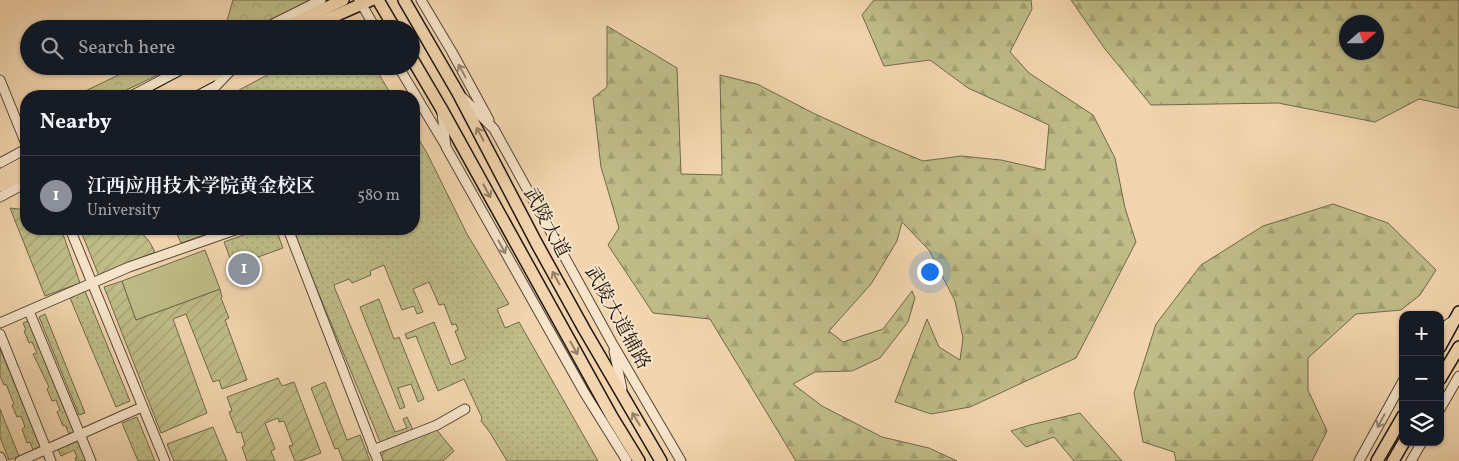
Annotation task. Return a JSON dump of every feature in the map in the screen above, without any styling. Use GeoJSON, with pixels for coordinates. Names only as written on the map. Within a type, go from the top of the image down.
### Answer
{"type":"FeatureCollection","features":[{"type":"Feature","properties":{"kind":"main road"},"geometry":{"type":"LineString","coordinates":[[300,20],[343,0]]}},
{"type":"Feature","properties":{"kind":"main road"},"geometry":{"type":"LineString","coordinates":[[378,0],[390,20]]}},
{"type":"Feature","properties":{"kind":"main road","name":"武陵大道"},"geometry":{"type":"LineString","coordinates":[[404,0],[416,20]]}},
{"type":"Feature","properties":{"kind":"main road"},"geometry":{"type":"LineString","coordinates":[[324,20],[363,1]]}},
{"type":"Feature","properties":{"kind":"main road","name":"武陵大道"},"geometry":{"type":"LineString","coordinates":[[420,28],[458,93],[537,244],[661,461]]}},
{"type":"Feature","properties":{"kind":"main road","name":"武陵大道"},"geometry":{"type":"LineString","coordinates":[[420,72],[612,417],[639,461]]}},
{"type":"Feature","properties":{"kind":"main road"},"geometry":{"type":"LineString","coordinates":[[166,90],[194,75]]}},
{"type":"Feature","properties":{"kind":"main road"},"geometry":{"type":"LineString","coordinates":[[185,90],[213,75]]}},
{"type":"Feature","properties":{"kind":"main road"},"geometry":{"type":"LineString","coordinates":[[0,175],[20,164]]}},
{"type":"Feature","properties":{"kind":"main road"},"geometry":{"type":"LineString","coordinates":[[0,186],[20,175]]}},
{"type":"Feature","properties":{"kind":"main road"},"geometry":{"type":"LineString","coordinates":[[1444,339],[1457,315]]}},
{"type":"Feature","properties":{"kind":"main road"},"geometry":{"type":"LineString","coordinates":[[1444,373],[1459,347]]}},
{"type":"Feature","properties":{"kind":"main road"},"geometry":{"type":"LineString","coordinates":[[1377,461],[1399,423]]}},
{"type":"Feature","properties":{"kind":"main road"},"geometry":{"type":"LineString","coordinates":[[1393,461],[1402,446]]}},
{"type":"Feature","properties":{"kind":"street"},"geometry":{"type":"LineString","coordinates":[[282,20],[321,0]]}},
{"type":"Feature","properties":{"kind":"street"},"geometry":{"type":"LineString","coordinates":[[421,0],[494,129]]}},
{"type":"Feature","properties":{"kind":"street"},"geometry":{"type":"LineString","coordinates":[[363,1],[372,20]]}},
{"type":"Feature","properties":{"kind":"street"},"geometry":{"type":"LineString","coordinates":[[142,90],[171,75]]}},
{"type":"Feature","properties":{"kind":"street"},"geometry":{"type":"LineString","coordinates":[[208,90],[216,86],[226,75]]}},
{"type":"Feature","properties":{"kind":"street"},"geometry":{"type":"LineString","coordinates":[[403,75],[412,90]]}},
{"type":"Feature","properties":{"kind":"street"},"geometry":{"type":"LineString","coordinates":[[0,80],[20,129]]}},
{"type":"Feature","properties":{"kind":"street","name":"武陵大道辅路"},"geometry":{"type":"LineString","coordinates":[[458,93],[494,129],[612,342],[681,461]]}},
{"type":"Feature","properties":{"kind":"street"},"geometry":{"type":"LineString","coordinates":[[420,103],[584,392],[627,461]]}},
{"type":"Feature","properties":{"kind":"street"},"geometry":{"type":"LineString","coordinates":[[441,108],[446,147]]}},
{"type":"Feature","properties":{"kind":"street"},"geometry":{"type":"LineString","coordinates":[[0,163],[20,152]]}},
{"type":"Feature","properties":{"kind":"street"},"geometry":{"type":"LineString","coordinates":[[0,197],[20,186]]}},
{"type":"Feature","properties":{"kind":"street"},"geometry":{"type":"LineString","coordinates":[[73,235],[165,461]]}},
{"type":"Feature","properties":{"kind":"street"},"geometry":{"type":"LineString","coordinates":[[0,323],[129,268],[221,235]]}},
{"type":"Feature","properties":{"kind":"street"},"geometry":{"type":"LineString","coordinates":[[290,235],[378,461]]}},
{"type":"Feature","properties":{"kind":"street"},"geometry":{"type":"LineString","coordinates":[[29,311],[91,461]]}},
{"type":"Feature","properties":{"kind":"street"},"geometry":{"type":"LineString","coordinates":[[1444,326],[1457,315]]}},
{"type":"Feature","properties":{"kind":"street"},"geometry":{"type":"LineString","coordinates":[[0,334],[51,461]]}},
{"type":"Feature","properties":{"kind":"street"},"geometry":{"type":"LineString","coordinates":[[612,342],[623,397]]}},
{"type":"Feature","properties":{"kind":"street"},"geometry":{"type":"LineString","coordinates":[[1444,402],[1459,376]]}},
{"type":"Feature","properties":{"kind":"street"},"geometry":{"type":"LineString","coordinates":[[1359,461],[1399,388]]}},
{"type":"Feature","properties":{"kind":"street"},"geometry":{"type":"LineString","coordinates":[[584,392],[612,417]]}},
{"type":"Feature","properties":{"kind":"street"},"geometry":{"type":"LineString","coordinates":[[20,461],[142,406]]}},
{"type":"Feature","properties":{"kind":"street"},"geometry":{"type":"LineString","coordinates":[[374,450],[437,425],[465,409]]}},
{"type":"Feature","properties":{"kind":"street"},"geometry":{"type":"LineString","coordinates":[[1411,461],[1420,446]]}},
{"type":"Feature","properties":{"kind":"street"},"geometry":{"type":"LineString","coordinates":[[0,457],[2,461]]}},
{"type":"Feature","properties":{"kind":"green space"},"geometry":{"type":"Polygon","coordinates":[[[233,0],[310,0],[270,20],[227,20],[233,0]]]}},
{"type":"Feature","properties":{"kind":"green space"},"geometry":{"type":"Polygon","coordinates":[[[874,0],[1031,0],[1032,9],[1010,52],[1029,73],[1093,115],[1115,158],[1125,208],[1136,242],[1076,358],[970,407],[931,414],[895,402],[927,319],[939,347],[960,360],[963,338],[955,301],[929,250],[902,222],[897,241],[871,284],[829,331],[843,342],[883,329],[912,291],[915,298],[908,322],[880,358],[852,371],[815,372],[793,384],[822,406],[882,437],[929,448],[957,461],[796,461],[710,319],[653,313],[608,245],[619,228],[601,167],[593,98],[607,87],[607,26],[677,68],[681,174],[722,175],[720,75],[757,84],[815,114],[923,161],[961,156],[1001,160],[1045,170],[1049,125],[968,88],[930,60],[884,66],[862,15],[874,0]]]}},
{"type":"Feature","properties":{"kind":"green space"},"geometry":{"type":"Polygon","coordinates":[[[1071,0],[1459,0],[1459,108],[1419,99],[1375,122],[1278,103],[1151,105],[1105,49],[1071,0]]]}},
{"type":"Feature","properties":{"kind":"green space"},"geometry":{"type":"Polygon","coordinates":[[[118,75],[157,75],[126,90],[87,90],[118,75]]]}},
{"type":"Feature","properties":{"kind":"green space"},"geometry":{"type":"Polygon","coordinates":[[[267,75],[379,75],[388,90],[239,90],[267,75]]]}},
{"type":"Feature","properties":{"kind":"green space"},"geometry":{"type":"Polygon","coordinates":[[[420,141],[467,234],[509,304],[497,309],[505,328],[519,322],[598,461],[507,461],[481,421],[482,418],[464,379],[438,391],[416,336],[407,339],[405,334],[434,322],[451,365],[466,359],[455,331],[458,330],[456,324],[452,325],[444,304],[439,305],[429,282],[413,289],[423,312],[417,314],[414,306],[402,310],[384,265],[370,271],[371,275],[352,283],[349,279],[334,285],[395,432],[407,428],[403,419],[407,417],[413,430],[381,444],[294,235],[420,235],[420,141]]]}},
{"type":"Feature","properties":{"kind":"green space"},"geometry":{"type":"Polygon","coordinates":[[[1333,204],[1388,223],[1436,270],[1420,295],[1401,310],[1356,314],[1308,358],[1308,390],[1327,431],[1312,461],[1176,461],[1174,452],[1143,442],[1134,393],[1156,324],[1201,265],[1263,226],[1333,204]]]}},
{"type":"Feature","properties":{"kind":"green space"},"geometry":{"type":"Polygon","coordinates":[[[10,208],[20,209],[20,233],[10,208]]]}},
{"type":"Feature","properties":{"kind":"green space"},"geometry":{"type":"Polygon","coordinates":[[[21,235],[63,235],[80,283],[45,296],[21,235]]]}},
{"type":"Feature","properties":{"kind":"green space"},"geometry":{"type":"Polygon","coordinates":[[[82,235],[144,235],[149,241],[155,252],[99,276],[82,235]]]}},
{"type":"Feature","properties":{"kind":"green space"},"geometry":{"type":"Polygon","coordinates":[[[177,235],[204,235],[181,243],[177,235]]]}},
{"type":"Feature","properties":{"kind":"green space"},"geometry":{"type":"Polygon","coordinates":[[[244,235],[278,235],[283,248],[233,266],[224,242],[244,235]]]}},
{"type":"Feature","properties":{"kind":"green space"},"geometry":{"type":"Polygon","coordinates":[[[205,250],[220,289],[136,320],[122,281],[205,250]]]}},
{"type":"Feature","properties":{"kind":"green space"},"geometry":{"type":"Polygon","coordinates":[[[122,281],[136,320],[220,289],[221,298],[229,318],[225,320],[247,380],[222,389],[219,380],[213,382],[186,314],[173,319],[207,413],[161,433],[104,287],[122,281]]]}},
{"type":"Feature","properties":{"kind":"green space"},"geometry":{"type":"Polygon","coordinates":[[[85,291],[130,401],[116,407],[70,298],[85,291]]]}},
{"type":"Feature","properties":{"kind":"green space"},"geometry":{"type":"Polygon","coordinates":[[[379,299],[394,339],[399,337],[424,399],[418,402],[411,384],[398,388],[405,407],[400,409],[360,307],[379,299]]]}},
{"type":"Feature","properties":{"kind":"green space"},"geometry":{"type":"Polygon","coordinates":[[[45,314],[85,413],[79,415],[39,317],[45,314]]]}},
{"type":"Feature","properties":{"kind":"green space"},"geometry":{"type":"Polygon","coordinates":[[[30,320],[76,431],[69,434],[65,425],[63,426],[57,412],[60,410],[56,400],[52,401],[47,389],[49,387],[33,354],[37,353],[32,342],[29,343],[24,331],[26,330],[23,323],[30,320]]]}},
{"type":"Feature","properties":{"kind":"green space"},"geometry":{"type":"Polygon","coordinates":[[[0,349],[41,447],[33,450],[30,442],[27,443],[22,429],[25,427],[21,416],[17,417],[6,384],[4,385],[0,376],[0,349]]]}},
{"type":"Feature","properties":{"kind":"green space"},"geometry":{"type":"Polygon","coordinates":[[[278,378],[282,386],[294,382],[321,453],[295,461],[289,446],[293,445],[284,421],[279,422],[278,418],[265,423],[275,449],[271,451],[275,461],[247,461],[242,447],[245,445],[241,432],[237,433],[229,412],[232,411],[227,397],[278,378]]]}},
{"type":"Feature","properties":{"kind":"green space"},"geometry":{"type":"Polygon","coordinates":[[[325,382],[347,440],[360,435],[370,461],[343,461],[338,448],[335,449],[311,388],[325,382]]]}},
{"type":"Feature","properties":{"kind":"green space"},"geometry":{"type":"Polygon","coordinates":[[[0,409],[19,456],[9,460],[0,437],[0,409]]]}},
{"type":"Feature","properties":{"kind":"green space"},"geometry":{"type":"Polygon","coordinates":[[[1080,413],[1122,461],[1074,461],[1054,437],[1026,447],[1011,431],[1030,425],[1080,413]]]}},
{"type":"Feature","properties":{"kind":"green space"},"geometry":{"type":"Polygon","coordinates":[[[137,417],[155,461],[138,461],[122,423],[137,417]]]}},
{"type":"Feature","properties":{"kind":"green space"},"geometry":{"type":"Polygon","coordinates":[[[213,427],[227,461],[174,461],[167,444],[213,427]]]}},
{"type":"Feature","properties":{"kind":"green space"},"geometry":{"type":"Polygon","coordinates":[[[436,429],[454,451],[443,461],[383,461],[381,457],[385,449],[436,429]]]}},
{"type":"Feature","properties":{"kind":"green space"},"geometry":{"type":"Polygon","coordinates":[[[78,441],[87,461],[76,461],[75,458],[77,457],[74,450],[61,456],[58,449],[78,441]]]}},
{"type":"Feature","properties":{"kind":"place","name":"江西应用技术学院黄金校区"},"geometry":{"type":"Point","coordinates":[244,269]}}]}
